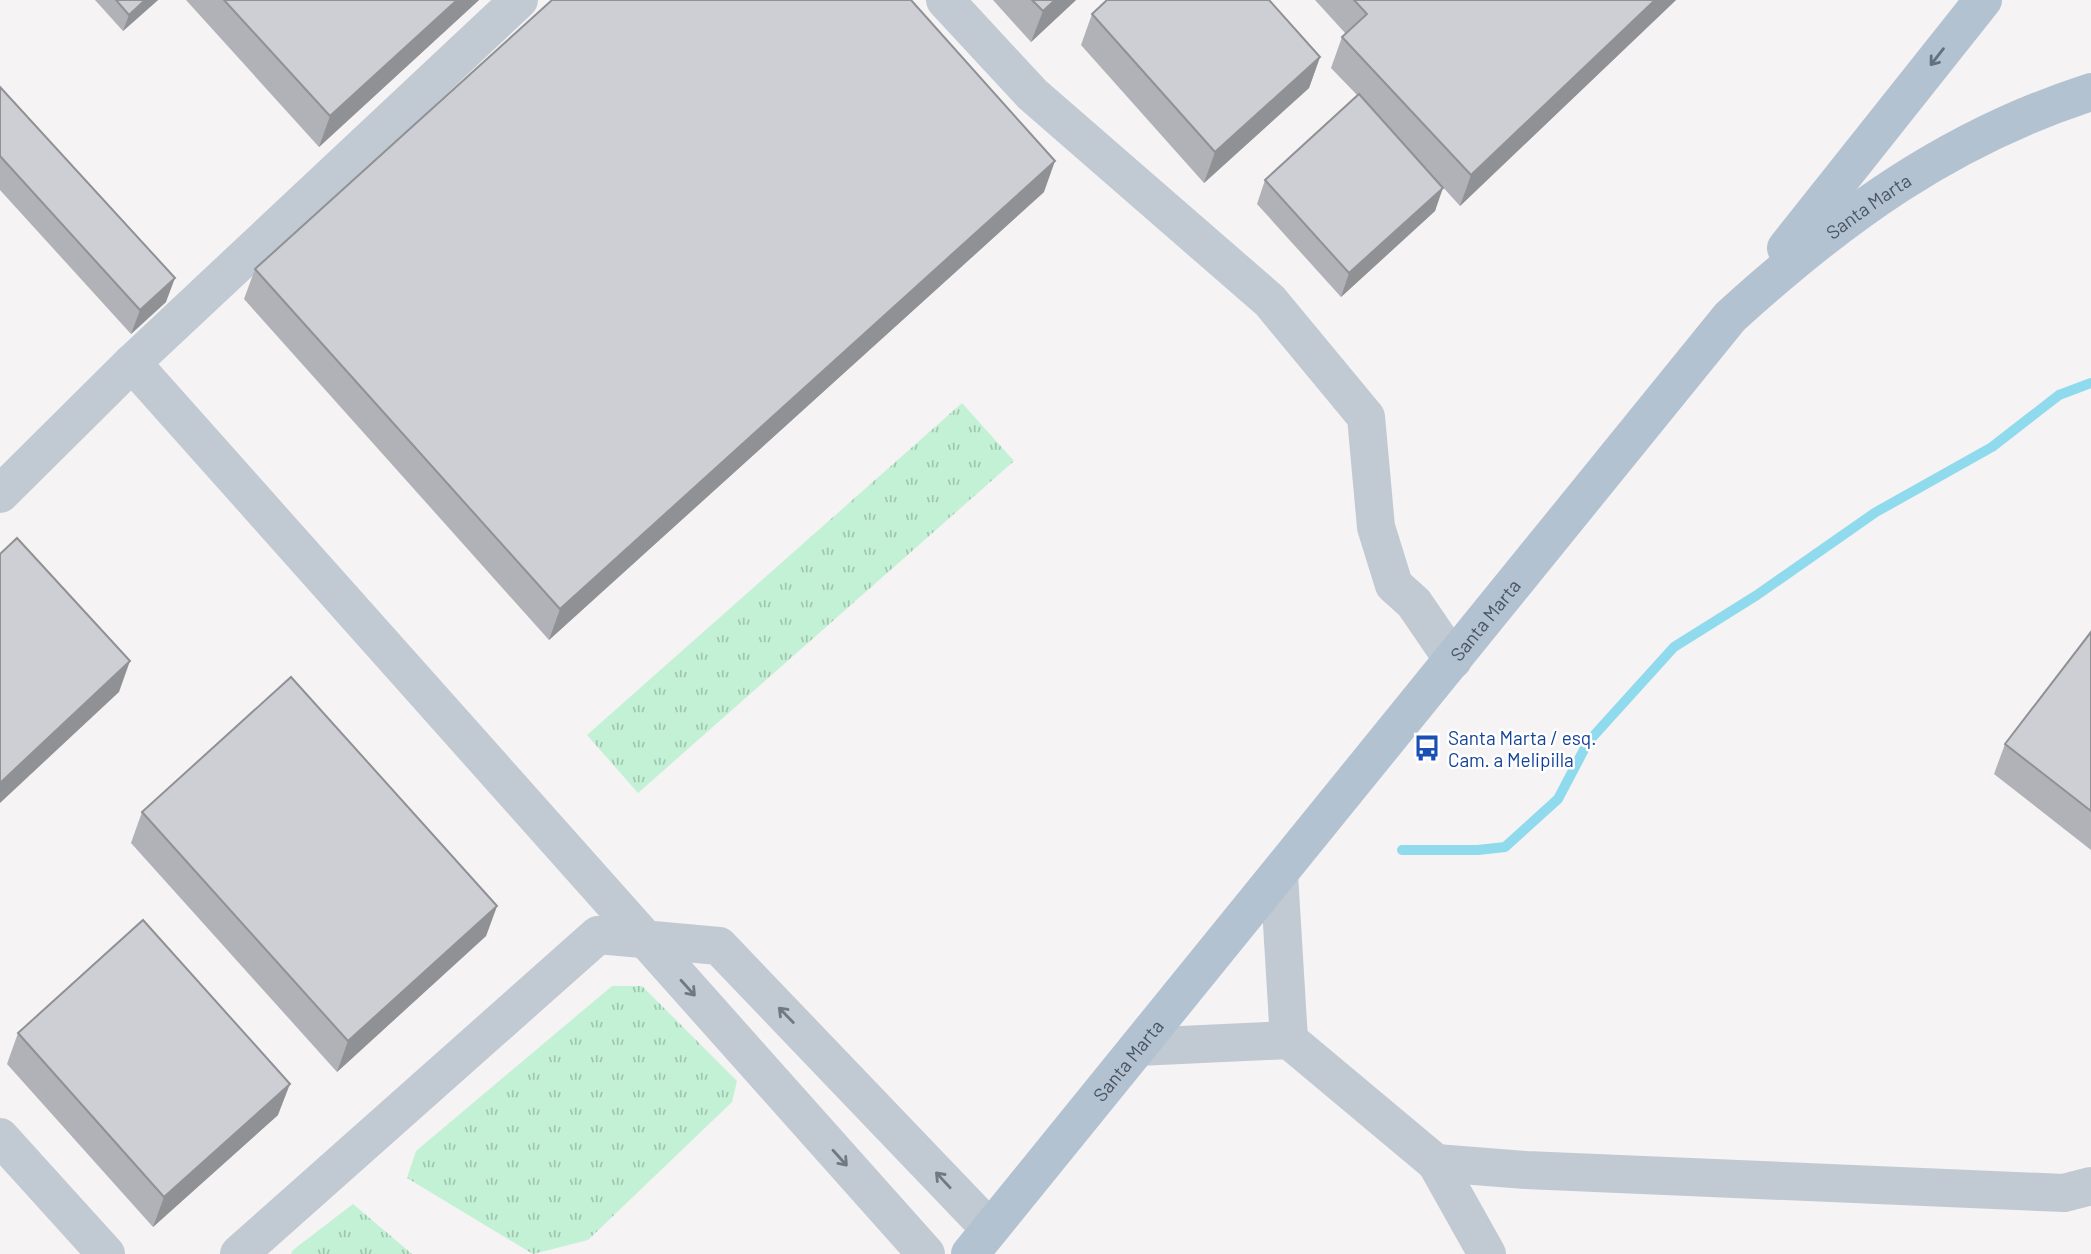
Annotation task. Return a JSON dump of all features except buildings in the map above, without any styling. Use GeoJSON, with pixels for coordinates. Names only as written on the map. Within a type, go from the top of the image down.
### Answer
{"type":"FeatureCollection","features":[{"type":"Feature","properties":{"kind":"main road"},"geometry":{"type":"LineString","coordinates":[[1730,317],[1983,0]]}},
{"type":"Feature","properties":{"kind":"main road","name":"Santa Marta"},"geometry":{"type":"LineString","coordinates":[[980,1242],[1730,317],[1785,267],[1882,193],[1959,147],[2091,92]]}},
{"type":"Feature","properties":{"kind":"lane"},"geometry":{"type":"LineString","coordinates":[[0,494],[132,363],[519,0]]}},
{"type":"Feature","properties":{"kind":"lane"},"geometry":{"type":"LineString","coordinates":[[945,0],[1032,94],[1270,301],[1366,417],[1376,527],[1394,585],[1413,603],[1453,660]]}},
{"type":"Feature","properties":{"kind":"lane"},"geometry":{"type":"LineString","coordinates":[[132,363],[926,1254]]}},
{"type":"Feature","properties":{"kind":"lane"},"geometry":{"type":"LineString","coordinates":[[1279,874],[1289,1040]]}},
{"type":"Feature","properties":{"kind":"lane"},"geometry":{"type":"LineString","coordinates":[[239,1254],[598,934],[719,946],[980,1242]]}},
{"type":"Feature","properties":{"kind":"lane"},"geometry":{"type":"LineString","coordinates":[[1139,1047],[1289,1040],[1436,1163],[1487,1254]]}},
{"type":"Feature","properties":{"kind":"lane"},"geometry":{"type":"LineString","coordinates":[[0,1137],[106,1254]]}},
{"type":"Feature","properties":{"kind":"lane"},"geometry":{"type":"LineString","coordinates":[[1436,1163],[1526,1170],[2064,1193],[2091,1186]]}},
{"type":"Feature","properties":{"kind":"green space"},"geometry":{"type":"Polygon","coordinates":[[[962,403],[1014,461],[638,793],[587,735],[962,403]]]}},
{"type":"Feature","properties":{"kind":"green space"},"geometry":{"type":"Polygon","coordinates":[[[612,986],[642,986],[737,1081],[732,1102],[588,1240],[533,1254],[407,1178],[416,1151],[612,986]]]}},
{"type":"Feature","properties":{"kind":"green space"},"geometry":{"type":"Polygon","coordinates":[[[353,1204],[412,1254],[291,1254],[293,1250],[353,1204]]]}},
{"type":"Feature","properties":{"kind":"waterway"},"geometry":{"type":"LineString","coordinates":[[1402,850],[1478,850],[1505,847],[1558,799],[1588,742],[1674,647],[1757,595],[1876,512],[1992,447],[2059,395],[2091,383]]}},
{"type":"Feature","properties":{"kind":"place","name":"Santa Marta / esq. Cam. a Melipilla"},"geometry":{"type":"Point","coordinates":[1427,748]}}]}
